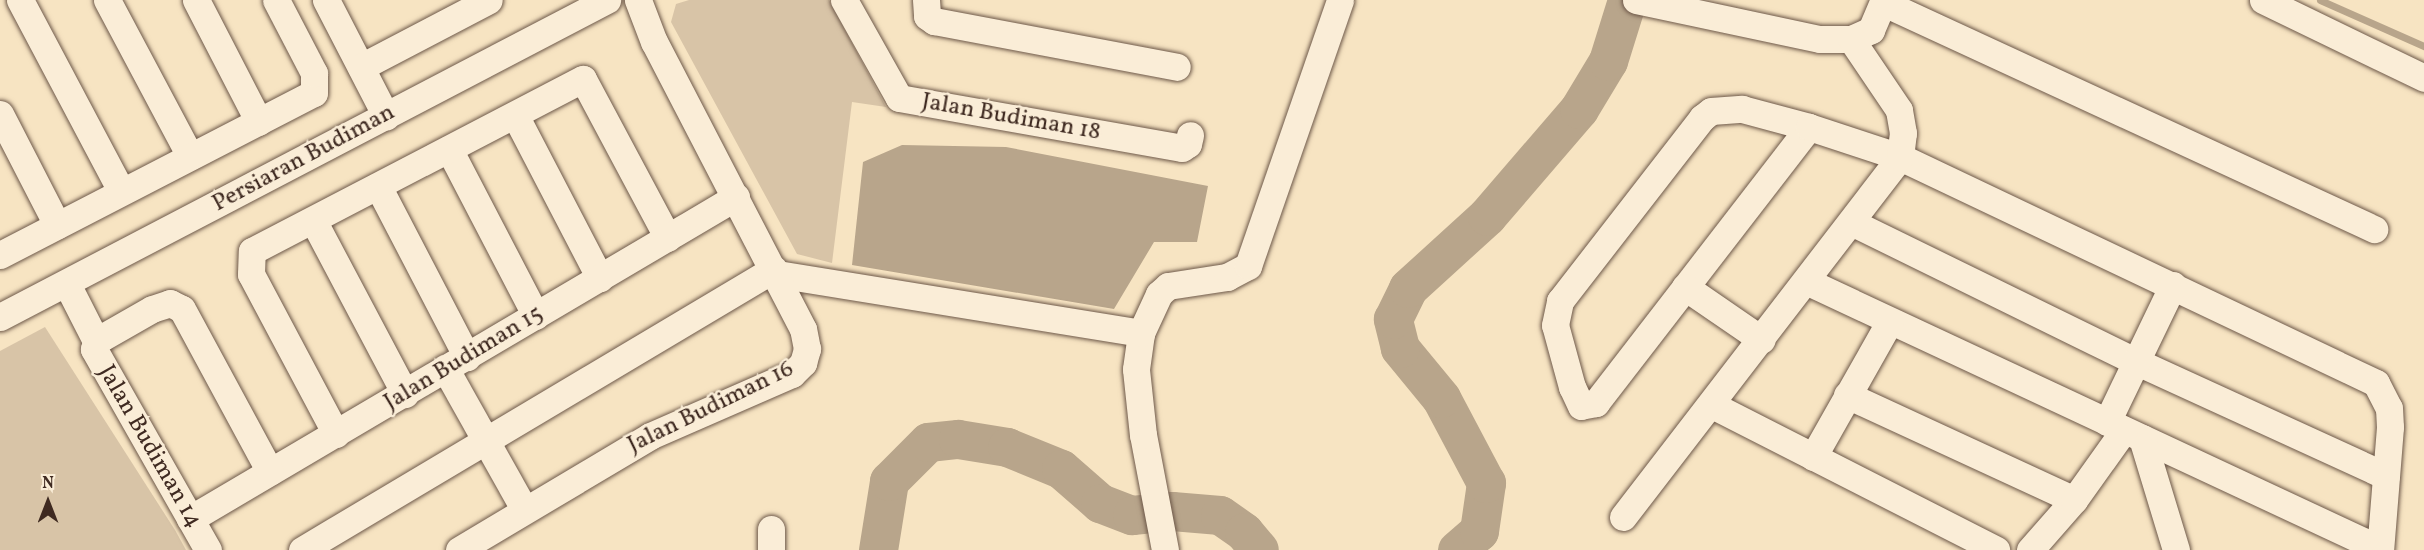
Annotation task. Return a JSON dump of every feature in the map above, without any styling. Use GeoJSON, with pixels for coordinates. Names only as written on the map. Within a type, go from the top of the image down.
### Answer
{"type":"FeatureCollection","features":[{"type":"Feature","properties":{"kind":"street"},"geometry":{"type":"LineString","coordinates":[[20,0],[121,191]]}},
{"type":"Feature","properties":{"kind":"street"},"geometry":{"type":"LineString","coordinates":[[107,0],[190,156]]}},
{"type":"Feature","properties":{"kind":"street"},"geometry":{"type":"LineString","coordinates":[[196,0],[259,122]]}},
{"type":"Feature","properties":{"kind":"street"},"geometry":{"type":"LineString","coordinates":[[0,255],[315,93],[316,82],[276,0]]}},
{"type":"Feature","properties":{"kind":"street"},"geometry":{"type":"LineString","coordinates":[[361,67],[489,0]]}},
{"type":"Feature","properties":{"kind":"street","name":"Persiaran Budiman"},"geometry":{"type":"LineString","coordinates":[[0,317],[607,0]]}},
{"type":"Feature","properties":{"kind":"street","name":"Jalan Budiman 16"},"geometry":{"type":"LineString","coordinates":[[459,550],[524,509],[650,436],[792,374],[803,363],[806,337],[775,272],[654,42],[638,0]]}},
{"type":"Feature","properties":{"kind":"street","name":"Jalan Budiman 18"},"geometry":{"type":"LineString","coordinates":[[844,0],[899,98],[1182,148],[1188,144],[1190,135]]}},
{"type":"Feature","properties":{"kind":"street"},"geometry":{"type":"LineString","coordinates":[[926,0],[927,16],[934,21],[1177,67]]}},
{"type":"Feature","properties":{"kind":"street"},"geometry":{"type":"LineString","coordinates":[[1165,550],[1136,369],[1141,333],[1159,294],[1168,286],[1227,277],[1248,266],[1340,0]]}},
{"type":"Feature","properties":{"kind":"street"},"geometry":{"type":"LineString","coordinates":[[1636,0],[1820,39],[1851,39],[1871,30],[1884,2],[2374,229]]}},
{"type":"Feature","properties":{"kind":"street"},"geometry":{"type":"LineString","coordinates":[[2263,0],[2424,78]]}},
{"type":"Feature","properties":{"kind":"street"},"geometry":{"type":"LineString","coordinates":[[330,1],[386,116]]}},
{"type":"Feature","properties":{"kind":"street"},"geometry":{"type":"LineString","coordinates":[[1623,517],[1853,223],[1900,157],[1903,133],[1899,110],[1851,39]]}},
{"type":"Feature","properties":{"kind":"street"},"geometry":{"type":"LineString","coordinates":[[336,434],[251,274],[252,251],[583,79],[668,238]]}},
{"type":"Feature","properties":{"kind":"street"},"geometry":{"type":"LineString","coordinates":[[1806,281],[2380,549],[2389,408],[2376,383],[1900,157],[1809,126],[1742,109],[1711,111],[1560,302],[1555,325],[1577,401],[1586,407],[1596,403],[1809,126]]}},
{"type":"Feature","properties":{"kind":"street"},"geometry":{"type":"LineString","coordinates":[[0,114],[57,225]]}},
{"type":"Feature","properties":{"kind":"street"},"geometry":{"type":"LineString","coordinates":[[515,115],[600,278]]}},
{"type":"Feature","properties":{"kind":"street"},"geometry":{"type":"LineString","coordinates":[[449,149],[536,316]]}},
{"type":"Feature","properties":{"kind":"street"},"geometry":{"type":"LineString","coordinates":[[378,186],[456,362],[486,441],[524,509]]}},
{"type":"Feature","properties":{"kind":"street","name":"Jalan Budiman 15"},"geometry":{"type":"LineString","coordinates":[[190,519],[736,197]]}},
{"type":"Feature","properties":{"kind":"street"},"geometry":{"type":"LineString","coordinates":[[313,220],[405,394]]}},
{"type":"Feature","properties":{"kind":"street"},"geometry":{"type":"LineString","coordinates":[[1853,223],[2135,361],[2386,476]]}},
{"type":"Feature","properties":{"kind":"street"},"geometry":{"type":"LineString","coordinates":[[302,550],[775,272],[1141,333]]}},
{"type":"Feature","properties":{"kind":"street","name":"Jalan Budiman 14"},"geometry":{"type":"LineString","coordinates":[[67,284],[95,343],[208,550]]}},
{"type":"Feature","properties":{"kind":"street"},"geometry":{"type":"LineString","coordinates":[[2030,550],[2074,500],[2124,430],[2135,361],[2173,285]]}},
{"type":"Feature","properties":{"kind":"street"},"geometry":{"type":"LineString","coordinates":[[1685,287],[1762,340]]}},
{"type":"Feature","properties":{"kind":"street"},"geometry":{"type":"LineString","coordinates":[[95,343],[152,309],[170,303],[182,309],[270,472]]}},
{"type":"Feature","properties":{"kind":"street"},"geometry":{"type":"LineString","coordinates":[[1813,457],[1890,321]]}},
{"type":"Feature","properties":{"kind":"street"},"geometry":{"type":"LineString","coordinates":[[1847,395],[2074,500]]}},
{"type":"Feature","properties":{"kind":"street"},"geometry":{"type":"LineString","coordinates":[[1712,405],[1996,550]]}},
{"type":"Feature","properties":{"kind":"street"},"geometry":{"type":"LineString","coordinates":[[2124,430],[2174,544],[2197,550]]}},
{"type":"Feature","properties":{"kind":"shaded area"},"geometry":{"type":"Polygon","coordinates":[[[689,0],[829,0],[886,107],[852,102],[832,263],[797,254],[671,22],[676,4],[689,0]]]}},
{"type":"Feature","properties":{"kind":"shaded area"},"geometry":{"type":"Polygon","coordinates":[[[902,145],[1006,147],[1208,186],[1197,242],[1154,242],[1114,309],[852,265],[863,162],[902,145]]]}},
{"type":"Feature","properties":{"kind":"shaded area"},"geometry":{"type":"Polygon","coordinates":[[[45,327],[186,550],[0,550],[0,351],[45,327]]]}},
{"type":"Feature","properties":{"kind":"waterway"},"geometry":{"type":"LineString","coordinates":[[1457,550],[1479,531],[1486,483],[1441,398],[1400,348],[1393,319],[1408,288],[1487,216],[1579,109],[1608,61],[1627,0]]}},
{"type":"Feature","properties":{"kind":"waterway"},"geometry":{"type":"LineString","coordinates":[[2320,0],[2424,46]]}},
{"type":"Feature","properties":{"kind":"waterway"},"geometry":{"type":"LineString","coordinates":[[878,550],[889,481],[928,442],[958,439],[1007,447],[1061,469],[1100,503],[1132,515],[1172,511],[1220,515],[1244,532],[1259,550]]}}]}
